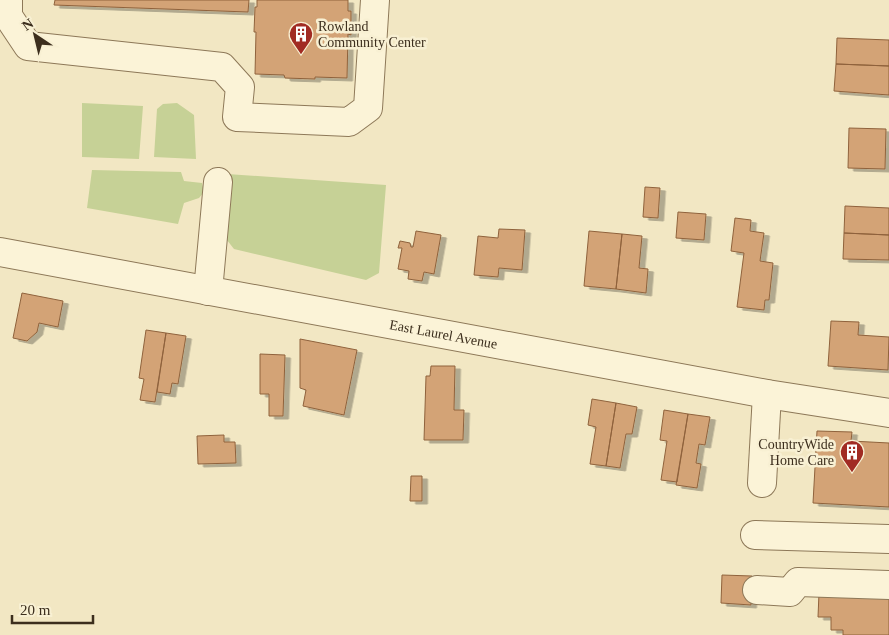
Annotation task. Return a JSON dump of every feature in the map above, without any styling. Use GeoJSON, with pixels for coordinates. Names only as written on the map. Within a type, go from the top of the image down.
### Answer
{"type":"FeatureCollection","features":[{"type":"Feature","properties":{"kind":"street"},"geometry":{"type":"LineString","coordinates":[[8,8],[28,46],[222,67],[240,87],[237,117],[349,122],[368,108],[375,0]]}},
{"type":"Feature","properties":{"kind":"street"},"geometry":{"type":"LineString","coordinates":[[208,291],[218,182]]}},
{"type":"Feature","properties":{"kind":"street","name":"East Laurel Avenue"},"geometry":{"type":"LineString","coordinates":[[0,252],[767,394],[889,413]]}},
{"type":"Feature","properties":{"kind":"street"},"geometry":{"type":"LineString","coordinates":[[762,483],[767,394]]}},
{"type":"Feature","properties":{"kind":"street"},"geometry":{"type":"LineString","coordinates":[[755,535],[889,539]]}},
{"type":"Feature","properties":{"kind":"street"},"geometry":{"type":"LineString","coordinates":[[757,590],[790,592],[798,582],[889,585]]}},
{"type":"Feature","properties":{"kind":"green space"},"geometry":{"type":"Polygon","coordinates":[[[82,103],[143,106],[139,159],[82,157],[82,103]]]}},
{"type":"Feature","properties":{"kind":"green space"},"geometry":{"type":"Polygon","coordinates":[[[177,103],[194,115],[196,159],[154,157],[157,109],[163,104],[177,103]]]}},
{"type":"Feature","properties":{"kind":"green space"},"geometry":{"type":"Polygon","coordinates":[[[92,170],[181,172],[184,181],[202,183],[204,192],[199,198],[184,203],[178,224],[87,208],[92,170]]]}},
{"type":"Feature","properties":{"kind":"green space"},"geometry":{"type":"Polygon","coordinates":[[[227,174],[386,185],[379,273],[366,280],[234,249],[223,235],[227,174]]]}},
{"type":"Feature","properties":{"kind":"building"},"geometry":{"type":"Polygon","coordinates":[[[55,0],[249,0],[248,12],[54,5],[55,0]]]}},
{"type":"Feature","properties":{"kind":"building","name":"Rowland Community Center"},"geometry":{"type":"Polygon","coordinates":[[[257,0],[348,0],[348,11],[351,11],[351,35],[348,34],[347,78],[285,78],[284,75],[255,74],[256,32],[254,32],[257,0]]]}},
{"type":"Feature","properties":{"kind":"building"},"geometry":{"type":"Polygon","coordinates":[[[837,38],[889,40],[889,66],[836,64],[837,38]]]}},
{"type":"Feature","properties":{"kind":"building"},"geometry":{"type":"Polygon","coordinates":[[[836,64],[889,66],[889,95],[834,91],[836,64]]]}},
{"type":"Feature","properties":{"kind":"building"},"geometry":{"type":"Polygon","coordinates":[[[849,128],[886,129],[885,169],[848,168],[849,128]]]}},
{"type":"Feature","properties":{"kind":"building"},"geometry":{"type":"Polygon","coordinates":[[[645,187],[660,188],[658,218],[643,217],[645,187]]]}},
{"type":"Feature","properties":{"kind":"building"},"geometry":{"type":"Polygon","coordinates":[[[845,206],[889,208],[889,235],[844,233],[845,206]]]}},
{"type":"Feature","properties":{"kind":"building"},"geometry":{"type":"Polygon","coordinates":[[[678,212],[706,214],[704,240],[676,238],[678,212]]]}},
{"type":"Feature","properties":{"kind":"building"},"geometry":{"type":"Polygon","coordinates":[[[735,218],[751,220],[750,231],[764,233],[760,261],[773,263],[769,300],[765,300],[764,310],[737,307],[744,253],[731,251],[735,218]]]}},
{"type":"Feature","properties":{"kind":"building"},"geometry":{"type":"Polygon","coordinates":[[[499,229],[525,230],[522,270],[499,268],[498,277],[474,275],[478,236],[498,238],[499,229]]]}},
{"type":"Feature","properties":{"kind":"building"},"geometry":{"type":"Polygon","coordinates":[[[416,231],[441,235],[434,274],[424,272],[422,281],[408,279],[409,271],[398,269],[402,248],[398,248],[400,241],[410,243],[411,247],[413,247],[416,231]]]}},
{"type":"Feature","properties":{"kind":"building"},"geometry":{"type":"Polygon","coordinates":[[[589,231],[622,234],[616,289],[584,286],[589,231]]]}},
{"type":"Feature","properties":{"kind":"building"},"geometry":{"type":"Polygon","coordinates":[[[844,233],[889,235],[889,260],[843,259],[844,233]]]}},
{"type":"Feature","properties":{"kind":"building"},"geometry":{"type":"Polygon","coordinates":[[[622,234],[642,236],[639,268],[648,269],[646,293],[616,289],[622,234]]]}},
{"type":"Feature","properties":{"kind":"building"},"geometry":{"type":"Polygon","coordinates":[[[22,293],[63,301],[58,327],[39,323],[37,332],[27,341],[13,338],[22,293]]]}},
{"type":"Feature","properties":{"kind":"building"},"geometry":{"type":"Polygon","coordinates":[[[831,321],[859,322],[858,335],[889,337],[888,370],[828,366],[831,321]]]}},
{"type":"Feature","properties":{"kind":"building"},"geometry":{"type":"Polygon","coordinates":[[[146,330],[166,333],[155,402],[140,400],[144,379],[139,378],[146,330]]]}},
{"type":"Feature","properties":{"kind":"building"},"geometry":{"type":"Polygon","coordinates":[[[166,333],[186,336],[178,384],[172,383],[170,394],[157,392],[166,333]]]}},
{"type":"Feature","properties":{"kind":"building"},"geometry":{"type":"Polygon","coordinates":[[[300,339],[357,350],[344,415],[303,406],[306,390],[300,388],[300,339]]]}},
{"type":"Feature","properties":{"kind":"building"},"geometry":{"type":"Polygon","coordinates":[[[260,354],[285,355],[283,416],[269,416],[269,394],[260,394],[260,354]]]}},
{"type":"Feature","properties":{"kind":"building"},"geometry":{"type":"Polygon","coordinates":[[[431,366],[455,366],[454,410],[464,410],[463,440],[424,440],[426,376],[430,376],[431,366]]]}},
{"type":"Feature","properties":{"kind":"building"},"geometry":{"type":"Polygon","coordinates":[[[592,399],[616,403],[606,466],[590,464],[596,427],[588,425],[592,399]]]}},
{"type":"Feature","properties":{"kind":"building"},"geometry":{"type":"Polygon","coordinates":[[[616,403],[637,407],[632,434],[626,434],[620,468],[606,466],[616,403]]]}},
{"type":"Feature","properties":{"kind":"building"},"geometry":{"type":"Polygon","coordinates":[[[664,410],[688,414],[677,482],[661,480],[667,441],[660,440],[664,410]]]}},
{"type":"Feature","properties":{"kind":"building"},"geometry":{"type":"Polygon","coordinates":[[[688,414],[710,417],[705,445],[699,444],[696,463],[701,464],[697,488],[676,485],[688,414]]]}},
{"type":"Feature","properties":{"kind":"building","name":"CountryWide Home Care"},"geometry":{"type":"Polygon","coordinates":[[[817,431],[852,432],[851,441],[889,443],[889,507],[813,503],[817,431]]]}},
{"type":"Feature","properties":{"kind":"building"},"geometry":{"type":"Polygon","coordinates":[[[224,435],[224,442],[235,442],[236,463],[198,464],[197,436],[224,435]]]}},
{"type":"Feature","properties":{"kind":"building"},"geometry":{"type":"Polygon","coordinates":[[[411,476],[422,476],[422,501],[410,501],[411,476]]]}},
{"type":"Feature","properties":{"kind":"building"},"geometry":{"type":"Polygon","coordinates":[[[722,575],[752,576],[751,605],[721,603],[722,575]]]}},
{"type":"Feature","properties":{"kind":"building"},"geometry":{"type":"Polygon","coordinates":[[[819,593],[889,595],[889,635],[843,635],[843,630],[831,630],[831,617],[818,617],[819,593]]]}},
{"type":"Feature","properties":{"kind":"place","name":"Rowland Community Center"},"geometry":{"type":"Point","coordinates":[301,55]}},
{"type":"Feature","properties":{"kind":"place","name":"CountryWide Home Care"},"geometry":{"type":"Point","coordinates":[852,473]}}]}
